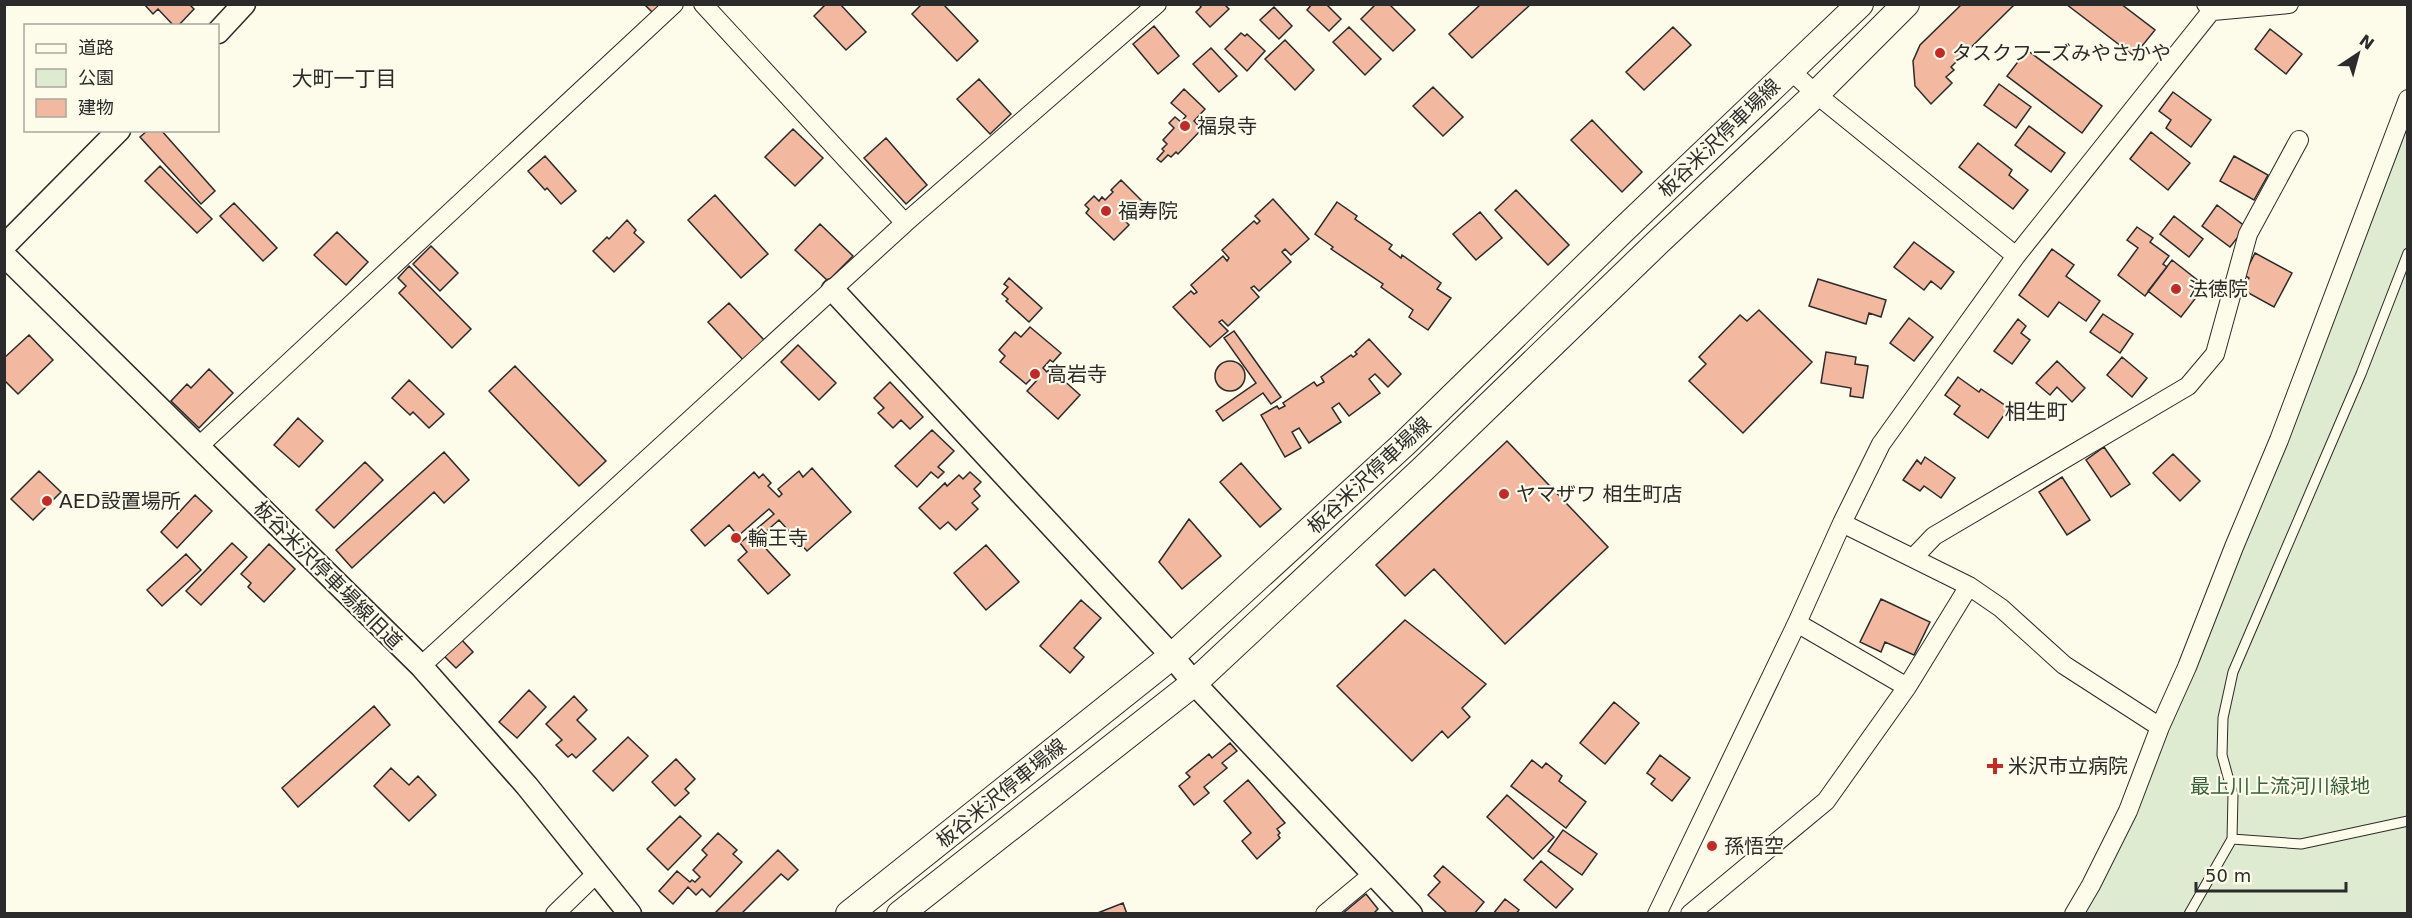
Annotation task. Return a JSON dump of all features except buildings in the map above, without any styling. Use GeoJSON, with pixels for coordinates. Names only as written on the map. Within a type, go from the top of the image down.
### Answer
{"type":"FeatureCollection","features":[{"type":"Feature","properties":{"kind":"main road","name":"板谷米沢停車場線"},"geometry":{"type":"LineString","coordinates":[[849,914],[1172,656],[1404,444],[1860,4]]}},
{"type":"Feature","properties":{"kind":"main road","name":"板谷米沢停車場線"},"geometry":{"type":"LineString","coordinates":[[900,914],[1194,683],[1424,468],[1816,94],[1906,4]]}},
{"type":"Feature","properties":{"kind":"street"},"geometry":{"type":"LineString","coordinates":[[219,31],[244,4]]}},
{"type":"Feature","properties":{"kind":"street"},"geometry":{"type":"LineString","coordinates":[[198,447],[674,4]]}},
{"type":"Feature","properties":{"kind":"street"},"geometry":{"type":"LineString","coordinates":[[703,4],[905,223]]}},
{"type":"Feature","properties":{"kind":"street"},"geometry":{"type":"LineString","coordinates":[[421,666],[905,223],[1156,4]]}},
{"type":"Feature","properties":{"kind":"street"},"geometry":{"type":"LineString","coordinates":[[1657,914],[1881,444],[2016,255],[2212,7],[2289,4]]}},
{"type":"Feature","properties":{"kind":"street"},"geometry":{"type":"LineString","coordinates":[[1790,70],[1816,94],[2016,255]]}},
{"type":"Feature","properties":{"kind":"street"},"geometry":{"type":"LineString","coordinates":[[2074,914],[2128,811],[2160,727],[2187,667],[2279,440],[2408,99]]}},
{"type":"Feature","properties":{"kind":"street"},"geometry":{"type":"LineString","coordinates":[[4,246],[117,132]]}},
{"type":"Feature","properties":{"kind":"street"},"geometry":{"type":"LineString","coordinates":[[1913,558],[1934,536],[2188,386],[2215,354],[2248,234],[2299,140]]}},
{"type":"Feature","properties":{"kind":"street","name":"板谷米沢停車場線旧道"},"geometry":{"type":"LineString","coordinates":[[4,255],[421,666],[526,786],[630,914]]}},
{"type":"Feature","properties":{"kind":"street"},"geometry":{"type":"LineString","coordinates":[[833,290],[1172,656],[1194,683],[1411,914]]}},
{"type":"Feature","properties":{"kind":"street"},"geometry":{"type":"LineString","coordinates":[[1842,523],[1969,586],[2001,608],[2064,665],[2160,727]]}},
{"type":"Feature","properties":{"kind":"street"},"geometry":{"type":"LineString","coordinates":[[1690,914],[1826,801],[1906,687],[1969,586]]}},
{"type":"Feature","properties":{"kind":"street"},"geometry":{"type":"LineString","coordinates":[[1797,623],[1906,687]]}},
{"type":"Feature","properties":{"kind":"street"},"geometry":{"type":"LineString","coordinates":[[555,914],[597,873]]}},
{"type":"Feature","properties":{"kind":"street"},"geometry":{"type":"LineString","coordinates":[[1325,914],[1373,874]]}},
{"type":"Feature","properties":{"kind":"lane"},"geometry":{"type":"LineString","coordinates":[[2189,914],[2232,839],[2233,795],[2222,755],[2222,746],[2223,718],[2233,672],[2361,374],[2408,253]]}},
{"type":"Feature","properties":{"kind":"lane"},"geometry":{"type":"LineString","coordinates":[[2232,839],[2301,844],[2408,821]]}},
{"type":"Feature","properties":{"kind":"green space","name":"最上川上流河川緑地"},"geometry":{"type":"Polygon","coordinates":[[[2407,121],[2407,913],[2080,914],[2407,121]]]}},
{"type":"Feature","properties":{"kind":"place","name":"タスクフーズみやさかや"},"geometry":{"type":"Point","coordinates":[1940,53]}},
{"type":"Feature","properties":{"kind":"place","name":"福泉寺"},"geometry":{"type":"Point","coordinates":[1185,126]}},
{"type":"Feature","properties":{"kind":"place","name":"福寿院"},"geometry":{"type":"Point","coordinates":[1106,211]}},
{"type":"Feature","properties":{"kind":"place","name":"法徳院"},"geometry":{"type":"Point","coordinates":[2176,289]}},
{"type":"Feature","properties":{"kind":"place","name":"高岩寺"},"geometry":{"type":"Point","coordinates":[1035,374]}},
{"type":"Feature","properties":{"kind":"place","name":"ヤマザワ 相生町店"},"geometry":{"type":"Point","coordinates":[1504,494]}},
{"type":"Feature","properties":{"kind":"place","name":"AED設置場所"},"geometry":{"type":"Point","coordinates":[47,501]}},
{"type":"Feature","properties":{"kind":"place","name":"輪王寺"},"geometry":{"type":"Point","coordinates":[736,538]}},
{"type":"Feature","properties":{"kind":"place","name":"米沢市立病院"},"geometry":{"type":"Point","coordinates":[1995,766]}},
{"type":"Feature","properties":{"kind":"place","name":"孫悟空"},"geometry":{"type":"Point","coordinates":[1712,846]}},
{"type":"Feature","properties":{"kind":"district","name":"大町一丁目"},"geometry":{"type":"Point","coordinates":[344,79]}},
{"type":"Feature","properties":{"kind":"district","name":"相生町"},"geometry":{"type":"Point","coordinates":[2036,412]}}]}
